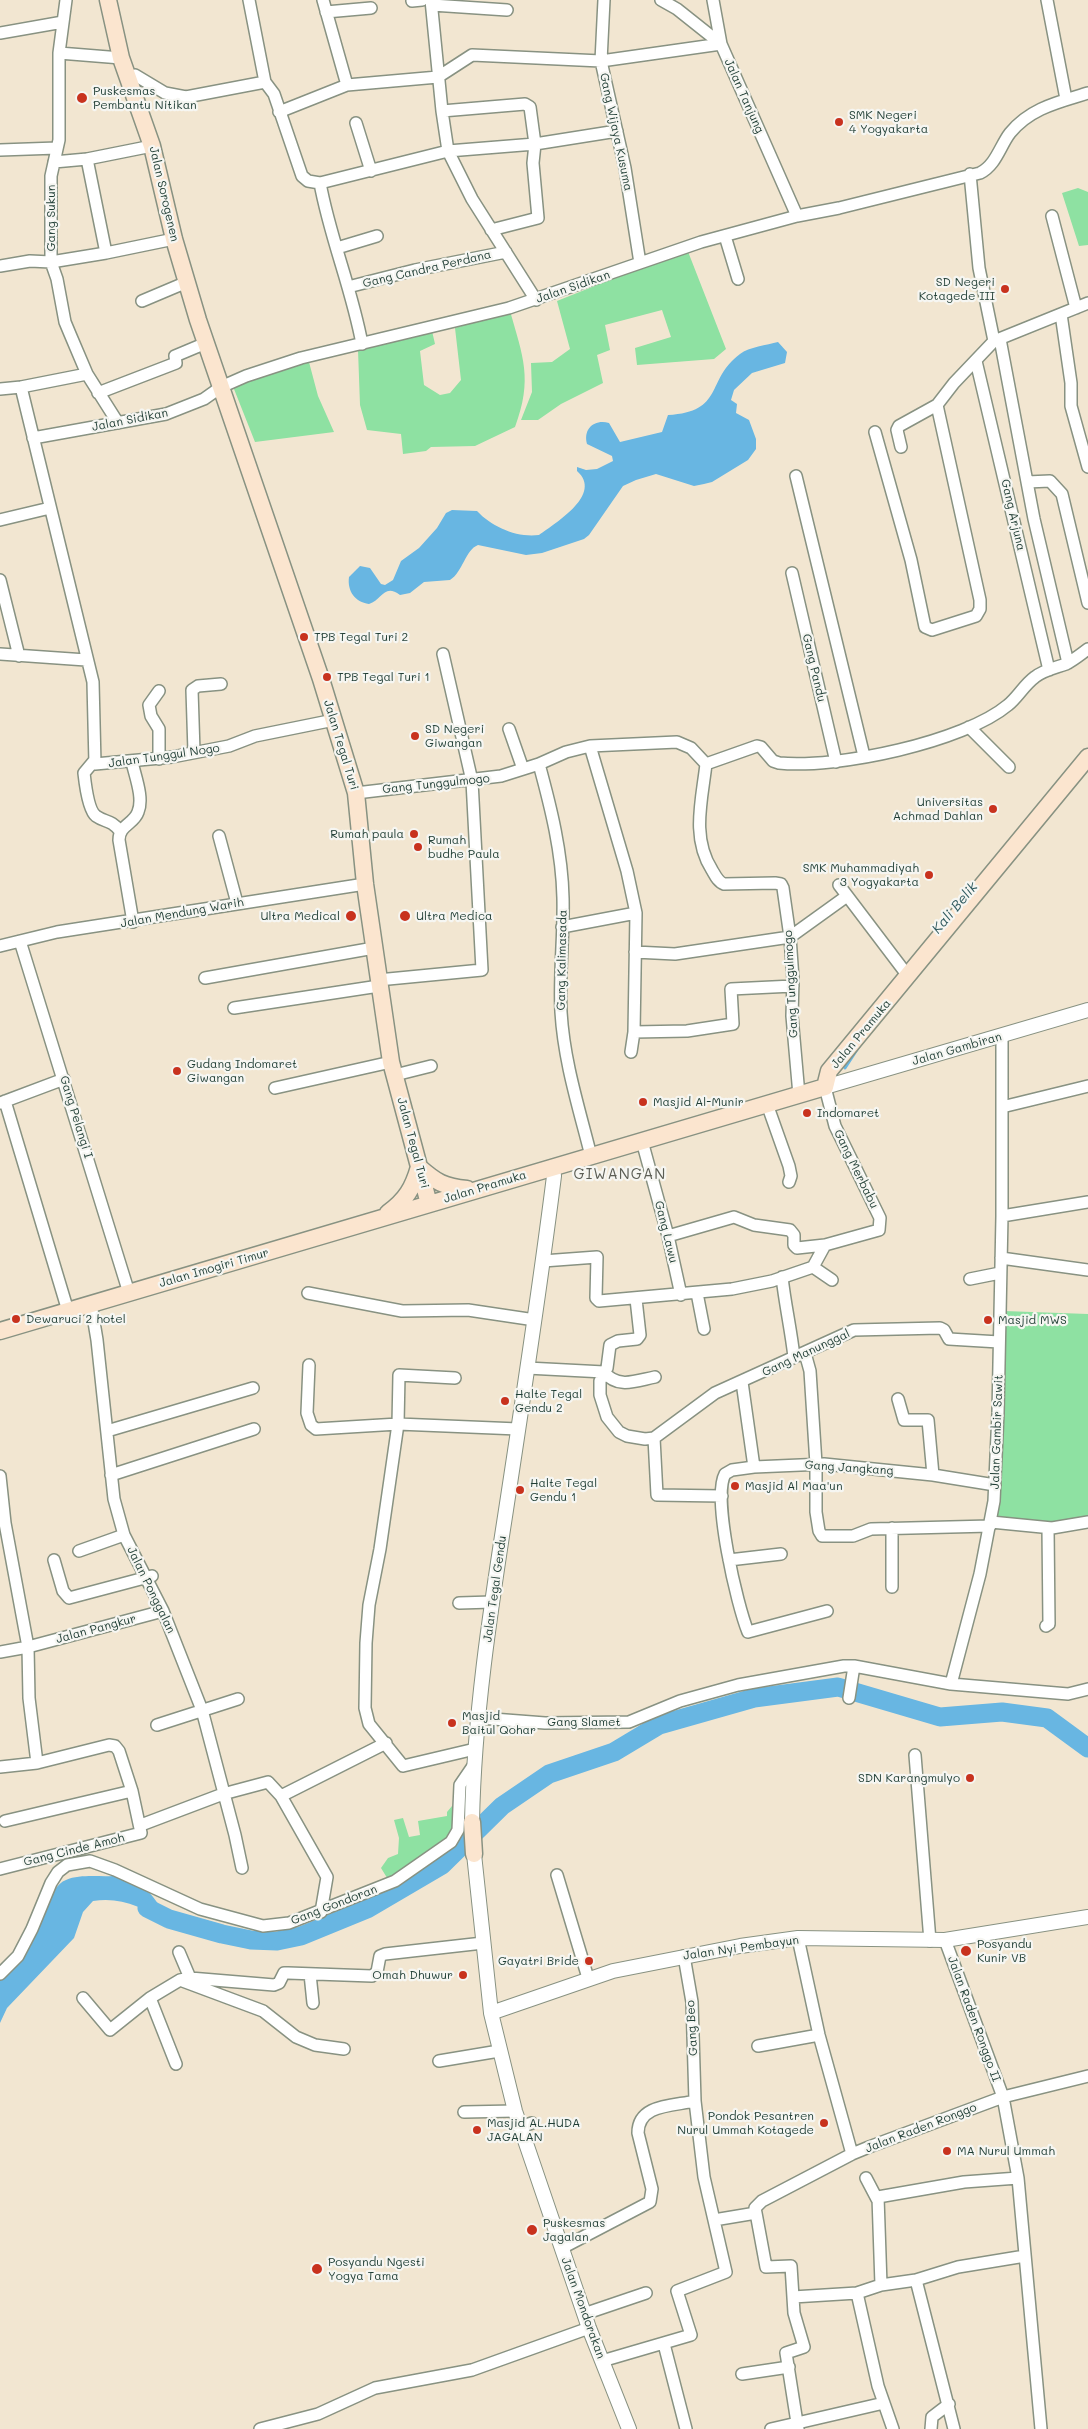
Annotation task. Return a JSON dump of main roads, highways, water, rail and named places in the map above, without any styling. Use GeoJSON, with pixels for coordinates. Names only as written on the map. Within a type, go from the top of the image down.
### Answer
{"type":"FeatureCollection","features":[{"type":"Feature","properties":{"kind":"main road","name":"Jalan Sorogenen"},"geometry":{"type":"LineString","coordinates":[[108,0],[121,58],[152,146],[174,239],[221,387]]}},
{"type":"Feature","properties":{"kind":"main road","name":"Jalan Tegal Turi"},"geometry":{"type":"LineString","coordinates":[[221,387],[334,720],[356,793],[365,884],[393,1068],[429,1204]]}},
{"type":"Feature","properties":{"kind":"main road","name":"Jalan Pramuka"},"geometry":{"type":"LineString","coordinates":[[429,1204],[825,1087],[829,1071],[1088,757]]}},
{"type":"Feature","properties":{"kind":"main road"},"geometry":{"type":"LineString","coordinates":[[381,1218],[400,1204],[412,1189],[419,1167],[448,1188],[476,1190]]}},
{"type":"Feature","properties":{"kind":"main road","name":"Jalan Imogiri Timur"},"geometry":{"type":"LineString","coordinates":[[0,1330],[429,1204]]}},
{"type":"Feature","properties":{"kind":"main road","name":"Jalan Tegal Gendu"},"geometry":{"type":"LineString","coordinates":[[472,1822],[474,1854]]}},
{"type":"Feature","properties":{"kind":"water"},"geometry":{"type":"Polygon","coordinates":[[[778,342],[787,352],[785,363],[752,373],[734,390],[731,400],[737,404],[736,413],[749,420],[756,439],[756,449],[748,460],[712,482],[694,486],[656,474],[636,480],[623,486],[589,535],[584,539],[542,553],[526,555],[478,545],[470,551],[458,572],[450,580],[424,582],[410,593],[400,595],[390,591],[369,604],[360,601],[353,595],[349,587],[349,577],[360,566],[370,568],[381,584],[385,585],[393,580],[401,561],[419,548],[437,528],[446,513],[452,510],[477,511],[490,522],[505,530],[522,535],[539,535],[566,515],[581,498],[585,489],[584,480],[577,471],[577,467],[586,470],[597,469],[613,461],[612,456],[587,444],[587,434],[591,426],[599,422],[609,423],[620,442],[662,432],[668,415],[686,413],[698,408],[707,401],[729,364],[740,354],[753,348],[778,342]]]}},
{"type":"Feature","properties":{"kind":"water"},"geometry":{"type":"Polygon","coordinates":[[[113,1876],[141,1885],[169,1919],[123,1902],[113,1900],[93,1901],[83,1912],[74,1938],[7,2008],[0,2023],[0,1978],[30,1947],[54,1891],[60,1884],[71,1878],[113,1876]]]}},
{"type":"Feature","properties":{"kind":"waterway","name":"Kali Belik"},"geometry":{"type":"LineString","coordinates":[[845,1068],[860,1045]]}},
{"type":"Feature","properties":{"kind":"waterway"},"geometry":{"type":"LineString","coordinates":[[147,1908],[169,1919],[251,1940],[277,1941],[301,1936],[367,1909],[442,1865],[502,1806],[549,1774],[614,1752],[659,1725],[754,1698],[838,1687],[940,1717],[1002,1712],[1047,1718],[1088,1748]]}},
{"type":"Feature","properties":{"kind":"place","name":"Puskesmas Pembantu Nitikan"},"geometry":{"type":"Point","coordinates":[82,98]}},
{"type":"Feature","properties":{"kind":"place","name":"SMK Negeri 4 Yogyakarta"},"geometry":{"type":"Point","coordinates":[839,122]}},
{"type":"Feature","properties":{"kind":"place","name":"SD Negeri Kotagede III"},"geometry":{"type":"Point","coordinates":[1005,289]}},
{"type":"Feature","properties":{"kind":"place","name":"TPB Tegal Turi 2"},"geometry":{"type":"Point","coordinates":[304,637]}},
{"type":"Feature","properties":{"kind":"place","name":"TPB Tegal Turi 1"},"geometry":{"type":"Point","coordinates":[327,677]}},
{"type":"Feature","properties":{"kind":"place","name":"SD Negeri Giwangan"},"geometry":{"type":"Point","coordinates":[415,736]}},
{"type":"Feature","properties":{"kind":"place","name":"Universitas Achmad Dahlan"},"geometry":{"type":"Point","coordinates":[993,809]}},
{"type":"Feature","properties":{"kind":"place","name":"Rumah paula"},"geometry":{"type":"Point","coordinates":[414,834]}},
{"type":"Feature","properties":{"kind":"place","name":"Rumah budhe Paula"},"geometry":{"type":"Point","coordinates":[418,847]}},
{"type":"Feature","properties":{"kind":"place","name":"SMK Muhammadiyah 3 Yogyakarta"},"geometry":{"type":"Point","coordinates":[929,875]}},
{"type":"Feature","properties":{"kind":"place","name":"Ultra Medical"},"geometry":{"type":"Point","coordinates":[351,916]}},
{"type":"Feature","properties":{"kind":"place","name":"Ultra Medica"},"geometry":{"type":"Point","coordinates":[405,916]}},
{"type":"Feature","properties":{"kind":"place","name":"Gudang Indomaret Giwangan"},"geometry":{"type":"Point","coordinates":[177,1071]}},
{"type":"Feature","properties":{"kind":"place","name":"Masjid Al-Munir"},"geometry":{"type":"Point","coordinates":[643,1102]}},
{"type":"Feature","properties":{"kind":"place","name":"Indomaret"},"geometry":{"type":"Point","coordinates":[807,1113]}},
{"type":"Feature","properties":{"kind":"place","name":"Dewaruci 2 hotel"},"geometry":{"type":"Point","coordinates":[16,1319]}},
{"type":"Feature","properties":{"kind":"place","name":"Masjid MWS"},"geometry":{"type":"Point","coordinates":[988,1320]}},
{"type":"Feature","properties":{"kind":"place","name":"Halte Tegal Gendu 2"},"geometry":{"type":"Point","coordinates":[505,1401]}},
{"type":"Feature","properties":{"kind":"place","name":"Masjid Al Maa'un"},"geometry":{"type":"Point","coordinates":[735,1486]}},
{"type":"Feature","properties":{"kind":"place","name":"Halte Tegal Gendu 1"},"geometry":{"type":"Point","coordinates":[520,1490]}},
{"type":"Feature","properties":{"kind":"place","name":"Masjid Baitul Qohar"},"geometry":{"type":"Point","coordinates":[452,1723]}},
{"type":"Feature","properties":{"kind":"place","name":"SDN Karangmulyo"},"geometry":{"type":"Point","coordinates":[970,1778]}},
{"type":"Feature","properties":{"kind":"place","name":"Posyandu Kunir VB"},"geometry":{"type":"Point","coordinates":[966,1951]}},
{"type":"Feature","properties":{"kind":"place","name":"Gayatri Bride"},"geometry":{"type":"Point","coordinates":[589,1961]}},
{"type":"Feature","properties":{"kind":"place","name":"Omah Dhuwur"},"geometry":{"type":"Point","coordinates":[463,1975]}},
{"type":"Feature","properties":{"kind":"place","name":"Pondok Pesantren Nurul Ummah Kotagede"},"geometry":{"type":"Point","coordinates":[824,2123]}},
{"type":"Feature","properties":{"kind":"place","name":"Masjid AL.HUDA JAGALAN"},"geometry":{"type":"Point","coordinates":[477,2130]}},
{"type":"Feature","properties":{"kind":"place","name":"MA Nurul Ummah"},"geometry":{"type":"Point","coordinates":[947,2151]}},
{"type":"Feature","properties":{"kind":"place","name":"Puskesmas Jagalan"},"geometry":{"type":"Point","coordinates":[532,2230]}},
{"type":"Feature","properties":{"kind":"place","name":"Posyandu Ngesti Yogya Tama"},"geometry":{"type":"Point","coordinates":[317,2269]}},
{"type":"Feature","properties":{"kind":"district","name":"GIWANGAN"},"geometry":{"type":"Point","coordinates":[620,1174]}}]}
